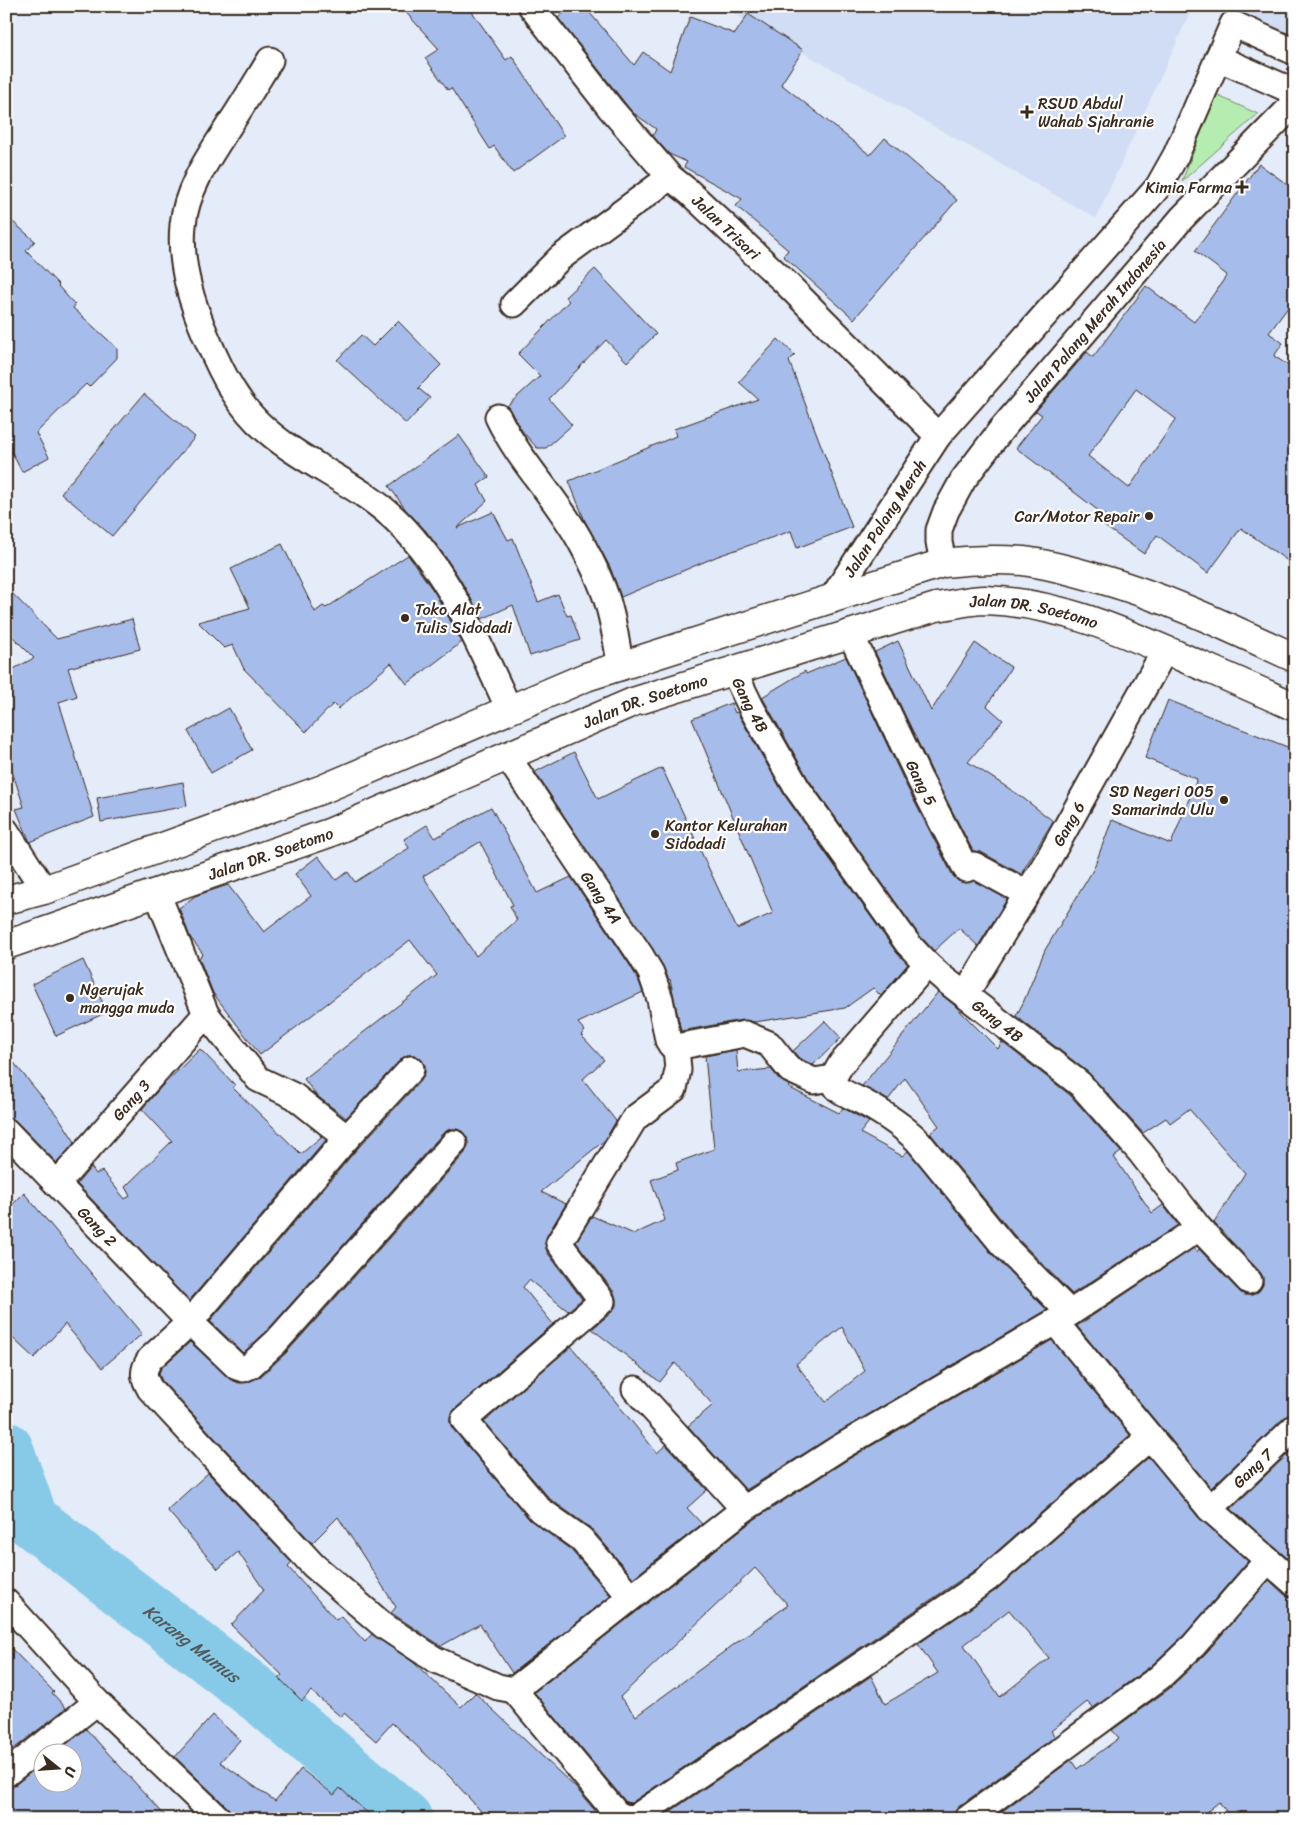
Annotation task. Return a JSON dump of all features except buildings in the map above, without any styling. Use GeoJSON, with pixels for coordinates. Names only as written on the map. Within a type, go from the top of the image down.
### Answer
{"type":"FeatureCollection","features":[{"type":"Feature","properties":{"kind":"street","name":"Jalan Trisari"},"geometry":{"type":"LineString","coordinates":[[530,6],[611,109],[670,177],[689,192],[786,283],[938,436]]}},
{"type":"Feature","properties":{"kind":"street"},"geometry":{"type":"LineString","coordinates":[[938,436],[1144,203],[1166,174],[1233,24],[1295,52]]}},
{"type":"Feature","properties":{"kind":"street"},"geometry":{"type":"LineString","coordinates":[[1218,58],[1295,92]]}},
{"type":"Feature","properties":{"kind":"street"},"geometry":{"type":"LineString","coordinates":[[270,60],[217,145],[189,198],[183,223],[182,249],[186,277],[201,325],[231,390],[246,410],[266,430],[378,505],[414,538],[430,560],[469,622],[501,713],[507,756]]}},
{"type":"Feature","properties":{"kind":"street","name":"Jalan Palang Merah Indonesia"},"geometry":{"type":"LineString","coordinates":[[943,563],[939,530],[946,511],[963,480],[1001,430],[1182,218],[1295,102]]}},
{"type":"Feature","properties":{"kind":"street"},"geometry":{"type":"LineString","coordinates":[[514,304],[560,258],[670,177]]}},
{"type":"Feature","properties":{"kind":"street"},"geometry":{"type":"LineString","coordinates":[[1080,276],[1110,302]]}},
{"type":"Feature","properties":{"kind":"street"},"geometry":{"type":"LineString","coordinates":[[498,417],[522,459],[578,537],[594,568],[604,590],[610,610],[621,667]]}},
{"type":"Feature","properties":{"kind":"street","name":"Jalan Palang Merah"},"geometry":{"type":"LineString","coordinates":[[831,600],[938,436]]}},
{"type":"Feature","properties":{"kind":"street"},"geometry":{"type":"LineString","coordinates":[[6,900],[44,890],[323,789],[586,677],[943,563],[969,560],[1022,561],[1075,572],[1133,588],[1175,603],[1295,658]]}},
{"type":"Feature","properties":{"kind":"street","name":"Jalan DR. Soetomo"},"geometry":{"type":"LineString","coordinates":[[6,946],[329,833],[633,702],[936,607],[983,600],[1028,604],[1055,609],[1102,624],[1295,707]]}},
{"type":"Feature","properties":{"kind":"street","name":"Gang 5"},"geometry":{"type":"LineString","coordinates":[[850,633],[920,780],[966,869],[974,865],[1027,894]]}},
{"type":"Feature","properties":{"kind":"street","name":"Gang 6"},"geometry":{"type":"LineString","coordinates":[[965,995],[1049,858],[1165,650]]}},
{"type":"Feature","properties":{"kind":"street","name":"Gang 4B"},"geometry":{"type":"LineString","coordinates":[[733,670],[764,732],[797,788],[908,944],[927,964],[965,995],[1080,1084],[1141,1153],[1199,1228],[1249,1281]]}},
{"type":"Feature","properties":{"kind":"street","name":"Gang 4A"},"geometry":{"type":"LineString","coordinates":[[507,756],[651,974],[660,999],[668,1040],[676,1046]]}},
{"type":"Feature","properties":{"kind":"street"},"geometry":{"type":"LineString","coordinates":[[6,831],[44,890]]}},
{"type":"Feature","properties":{"kind":"street"},"geometry":{"type":"LineString","coordinates":[[157,893],[206,1014],[258,1078],[294,1096],[347,1138]]}},
{"type":"Feature","properties":{"kind":"street"},"geometry":{"type":"LineString","coordinates":[[927,964],[841,1064],[833,1078],[835,1084],[839,1089],[872,1107],[909,1132],[1063,1318],[1150,1438],[1210,1509],[1295,1584]]}},
{"type":"Feature","properties":{"kind":"street","name":"Gang 3"},"geometry":{"type":"LineString","coordinates":[[57,1184],[206,1014]]}},
{"type":"Feature","properties":{"kind":"street"},"geometry":{"type":"LineString","coordinates":[[631,1597],[581,1539],[540,1510],[464,1420],[602,1301],[559,1243],[635,1118],[674,1089],[678,1070],[676,1046],[745,1034],[769,1044],[790,1070],[814,1081],[833,1078]]}},
{"type":"Feature","properties":{"kind":"street"},"geometry":{"type":"LineString","coordinates":[[411,1069],[347,1138],[190,1322],[150,1359],[145,1367],[145,1380],[150,1389],[313,1565],[384,1626],[434,1659],[498,1687],[514,1690],[617,1814],[627,1818],[636,1817],[965,1595],[987,1579],[1150,1438]]}},
{"type":"Feature","properties":{"kind":"street","name":"Gang 2"},"geometry":{"type":"LineString","coordinates":[[6,1131],[190,1322],[237,1367],[243,1369],[250,1366],[276,1342],[454,1143]]}},
{"type":"Feature","properties":{"kind":"street"},"geometry":{"type":"LineString","coordinates":[[514,1690],[744,1509],[839,1448],[1063,1318],[1199,1228]]}},
{"type":"Feature","properties":{"kind":"street"},"geometry":{"type":"LineString","coordinates":[[635,1388],[744,1509]]}},
{"type":"Feature","properties":{"kind":"street","name":"Gang 7"},"geometry":{"type":"LineString","coordinates":[[1210,1509],[1295,1427]]}},
{"type":"Feature","properties":{"kind":"street"},"geometry":{"type":"LineString","coordinates":[[967,1819],[1160,1677],[1194,1646],[1268,1560]]}},
{"type":"Feature","properties":{"kind":"street"},"geometry":{"type":"LineString","coordinates":[[6,1602],[97,1702],[219,1819]]}},
{"type":"Feature","properties":{"kind":"street"},"geometry":{"type":"LineString","coordinates":[[6,1774],[97,1702]]}},
{"type":"Feature","properties":{"kind":"shaded area","name":"RSUD Abdul Wahab Sjahranie"},"geometry":{"type":"Polygon","coordinates":[[[721,6],[1193,6],[1096,218],[721,6]]]}},
{"type":"Feature","properties":{"kind":"shaded area"},"geometry":{"type":"Polygon","coordinates":[[[1228,6],[1295,6],[1295,37],[1228,6]]]}},
{"type":"Feature","properties":{"kind":"green space"},"geometry":{"type":"Polygon","coordinates":[[[1216,95],[1258,114],[1182,181],[1216,95]]]}},
{"type":"Feature","properties":{"kind":"waterway","name":"Karang Mumus"},"geometry":{"type":"LineString","coordinates":[[6,1449],[31,1520],[266,1701],[405,1819]]}},
{"type":"Feature","properties":{"kind":"place","name":"RSUD Abdul Wahab Sjahranie"},"geometry":{"type":"Point","coordinates":[1027,112]}},
{"type":"Feature","properties":{"kind":"place","name":"Kimia Farma"},"geometry":{"type":"Point","coordinates":[1242,187]}},
{"type":"Feature","properties":{"kind":"place","name":"Car/Motor Repair"},"geometry":{"type":"Point","coordinates":[1149,516]}},
{"type":"Feature","properties":{"kind":"place","name":"Toko Alat Tulis Sidodadi"},"geometry":{"type":"Point","coordinates":[405,618]}},
{"type":"Feature","properties":{"kind":"place","name":"SD Negeri 005 Samarinda Ulu"},"geometry":{"type":"Point","coordinates":[1224,800]}},
{"type":"Feature","properties":{"kind":"place","name":"Kantor Kelurahan Sidodadi"},"geometry":{"type":"Point","coordinates":[655,834]}},
{"type":"Feature","properties":{"kind":"place","name":"Ngerujak mangga muda"},"geometry":{"type":"Point","coordinates":[70,998]}}]}
